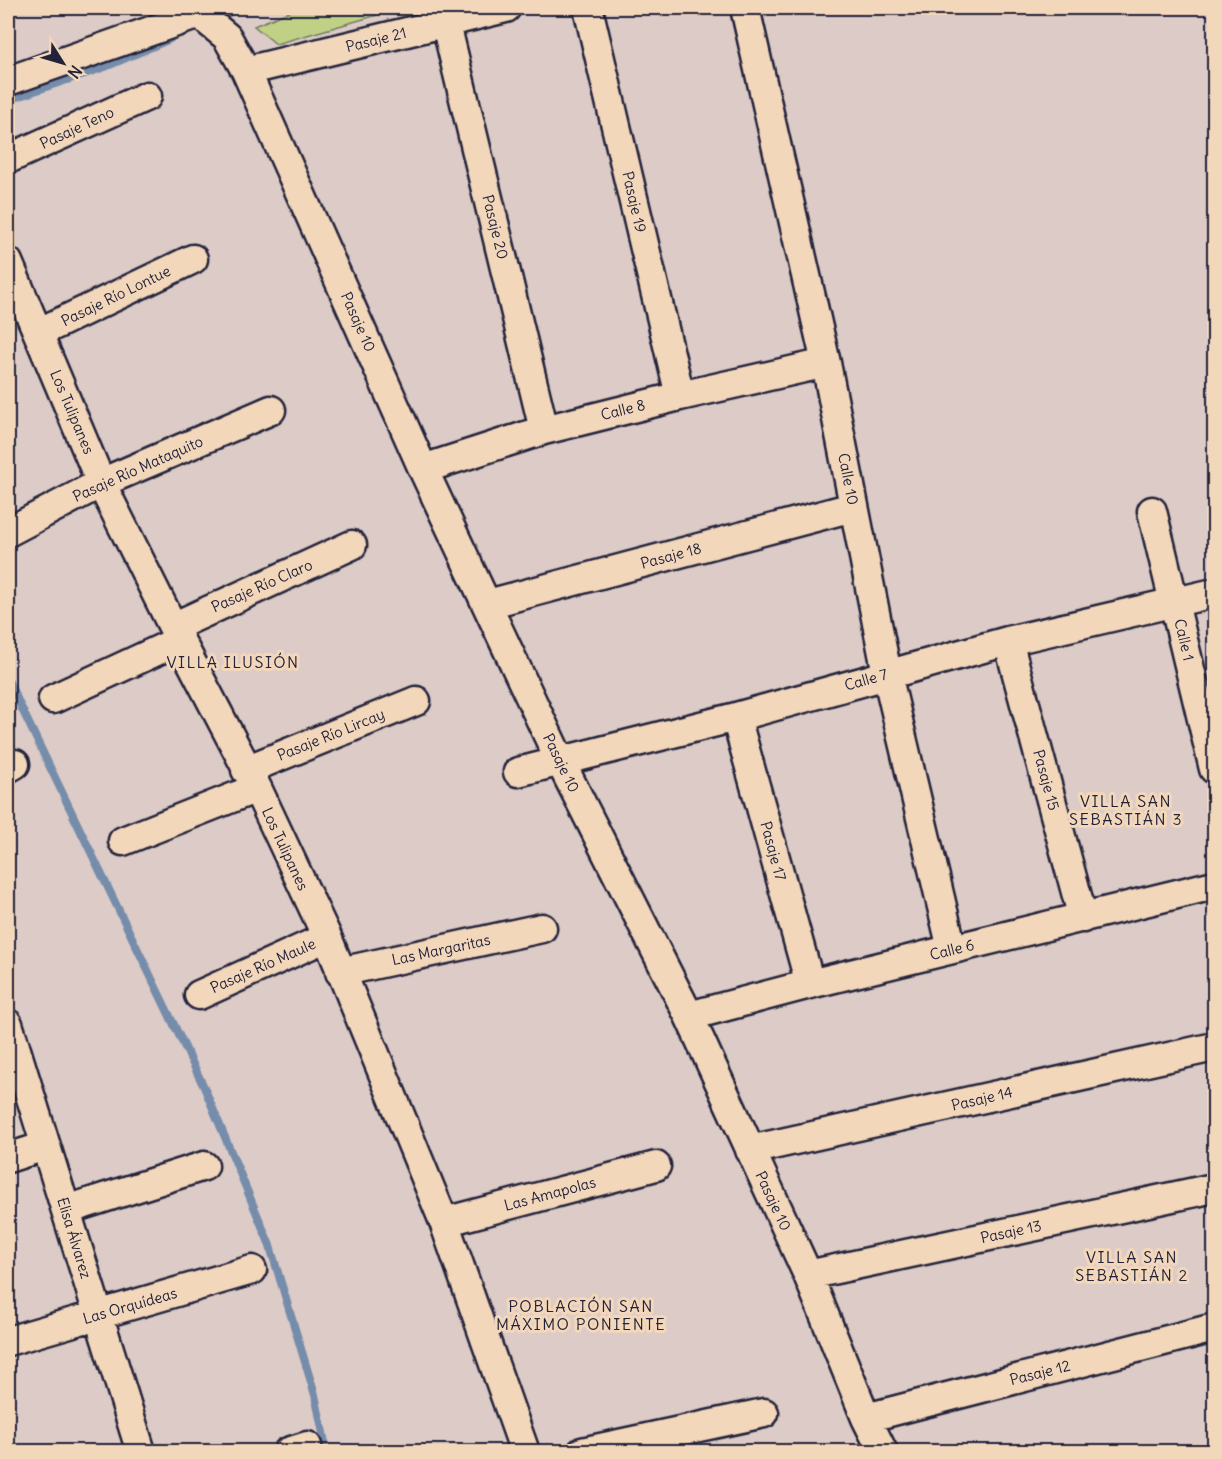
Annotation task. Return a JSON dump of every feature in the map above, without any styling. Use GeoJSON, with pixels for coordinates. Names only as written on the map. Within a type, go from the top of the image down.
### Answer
{"type":"FeatureCollection","features":[{"type":"Feature","properties":{"kind":"street","name":"Pasaje 21"},"geometry":{"type":"LineString","coordinates":[[246,71],[506,8]]}},
{"type":"Feature","properties":{"kind":"street","name":"Pasaje 19"},"geometry":{"type":"LineString","coordinates":[[588,8],[680,396]]}},
{"type":"Feature","properties":{"kind":"street","name":"Calle 10"},"geometry":{"type":"LineString","coordinates":[[745,8],[826,363],[887,674],[952,950]]}},
{"type":"Feature","properties":{"kind":"street","name":"Pasaje 10"},"geometry":{"type":"LineString","coordinates":[[8,81],[199,14],[227,37],[246,71],[423,469],[560,761],[689,1016],[808,1275],[866,1418],[883,1452]]}},
{"type":"Feature","properties":{"kind":"street","name":"Pasaje 20"},"geometry":{"type":"LineString","coordinates":[[446,24],[544,430]]}},
{"type":"Feature","properties":{"kind":"street","name":"Pasaje Teno"},"geometry":{"type":"LineString","coordinates":[[8,159],[147,96]]}},
{"type":"Feature","properties":{"kind":"street","name":"Pasaje Río Lontue"},"geometry":{"type":"LineString","coordinates":[[38,333],[193,259]]}},
{"type":"Feature","properties":{"kind":"street","name":"Los Tulipanes"},"geometry":{"type":"LineString","coordinates":[[8,262],[101,483],[251,779],[327,937],[444,1222],[525,1452]]}},
{"type":"Feature","properties":{"kind":"street","name":"Calle 8"},"geometry":{"type":"LineString","coordinates":[[423,469],[544,430],[826,363]]}},
{"type":"Feature","properties":{"kind":"street","name":"Pasaje Río Mataquito"},"geometry":{"type":"LineString","coordinates":[[8,532],[101,483],[272,410]]}},
{"type":"Feature","properties":{"kind":"street","name":"Pasaje 18"},"geometry":{"type":"LineString","coordinates":[[488,604],[853,507]]}},
{"type":"Feature","properties":{"kind":"street","name":"Calle 1"},"geometry":{"type":"LineString","coordinates":[[1152,511],[1215,769]]}},
{"type":"Feature","properties":{"kind":"street","name":"Pasaje Río Claro"},"geometry":{"type":"LineString","coordinates":[[53,699],[352,545]]}},
{"type":"Feature","properties":{"kind":"street","name":"Calle 7"},"geometry":{"type":"LineString","coordinates":[[518,772],[736,717],[1008,641],[1215,593]]}},
{"type":"Feature","properties":{"kind":"street","name":"Pasaje 15"},"geometry":{"type":"LineString","coordinates":[[1008,641],[1083,918]]}},
{"type":"Feature","properties":{"kind":"street","name":"Pasaje Río Lircay"},"geometry":{"type":"LineString","coordinates":[[123,841],[416,701]]}},
{"type":"Feature","properties":{"kind":"street","name":"Pasaje 17"},"geometry":{"type":"LineString","coordinates":[[736,717],[810,984]]}},
{"type":"Feature","properties":{"kind":"street","name":"Calle 6"},"geometry":{"type":"LineString","coordinates":[[689,1016],[810,984],[1215,885]]}},
{"type":"Feature","properties":{"kind":"street","name":"Las Margaritas"},"geometry":{"type":"LineString","coordinates":[[340,972],[542,928]]}},
{"type":"Feature","properties":{"kind":"street","name":"Pasaje Río Maule"},"geometry":{"type":"LineString","coordinates":[[199,995],[327,937]]}},
{"type":"Feature","properties":{"kind":"street","name":"Elisa Álvarez"},"geometry":{"type":"LineString","coordinates":[[8,1024],[141,1452]]}},
{"type":"Feature","properties":{"kind":"street","name":"Pasaje 14"},"geometry":{"type":"LineString","coordinates":[[750,1150],[1215,1047]]}},
{"type":"Feature","properties":{"kind":"street"},"geometry":{"type":"LineString","coordinates":[[8,1158],[45,1146]]}},
{"type":"Feature","properties":{"kind":"street"},"geometry":{"type":"LineString","coordinates":[[66,1210],[204,1166]]}},
{"type":"Feature","properties":{"kind":"street","name":"Las Amapolas"},"geometry":{"type":"LineString","coordinates":[[444,1222],[656,1166]]}},
{"type":"Feature","properties":{"kind":"street","name":"Pasaje 13"},"geometry":{"type":"LineString","coordinates":[[808,1275],[1215,1188]]}},
{"type":"Feature","properties":{"kind":"street","name":"Las Orquídeas"},"geometry":{"type":"LineString","coordinates":[[8,1341],[252,1270]]}},
{"type":"Feature","properties":{"kind":"street","name":"Pasaje 12"},"geometry":{"type":"LineString","coordinates":[[866,1418],[1215,1328]]}},
{"type":"Feature","properties":{"kind":"street"},"geometry":{"type":"LineString","coordinates":[[582,1452],[764,1413]]}},
{"type":"Feature","properties":{"kind":"green space"},"geometry":{"type":"Polygon","coordinates":[[[298,8],[402,8],[276,44],[254,26],[298,8]]]}},
{"type":"Feature","properties":{"kind":"waterway"},"geometry":{"type":"LineString","coordinates":[[214,19],[240,8]]}},
{"type":"Feature","properties":{"kind":"waterway"},"geometry":{"type":"LineString","coordinates":[[8,100],[105,67],[170,39]]}},
{"type":"Feature","properties":{"kind":"waterway"},"geometry":{"type":"LineString","coordinates":[[8,680],[204,1087],[269,1243],[315,1395],[327,1452]]}},
{"type":"Feature","properties":{"kind":"district","name":"VILLA ILUSIÓN"},"geometry":{"type":"Point","coordinates":[233,662]}},
{"type":"Feature","properties":{"kind":"district","name":"VILLA SAN SEBASTIÁN 3"},"geometry":{"type":"Point","coordinates":[1126,810]}},
{"type":"Feature","properties":{"kind":"district","name":"VILLA SAN SEBASTIÁN 2"},"geometry":{"type":"Point","coordinates":[1132,1266]}},
{"type":"Feature","properties":{"kind":"district","name":"POBLACIÓN SAN MÁXIMO PONIENTE"},"geometry":{"type":"Point","coordinates":[581,1315]}}]}
